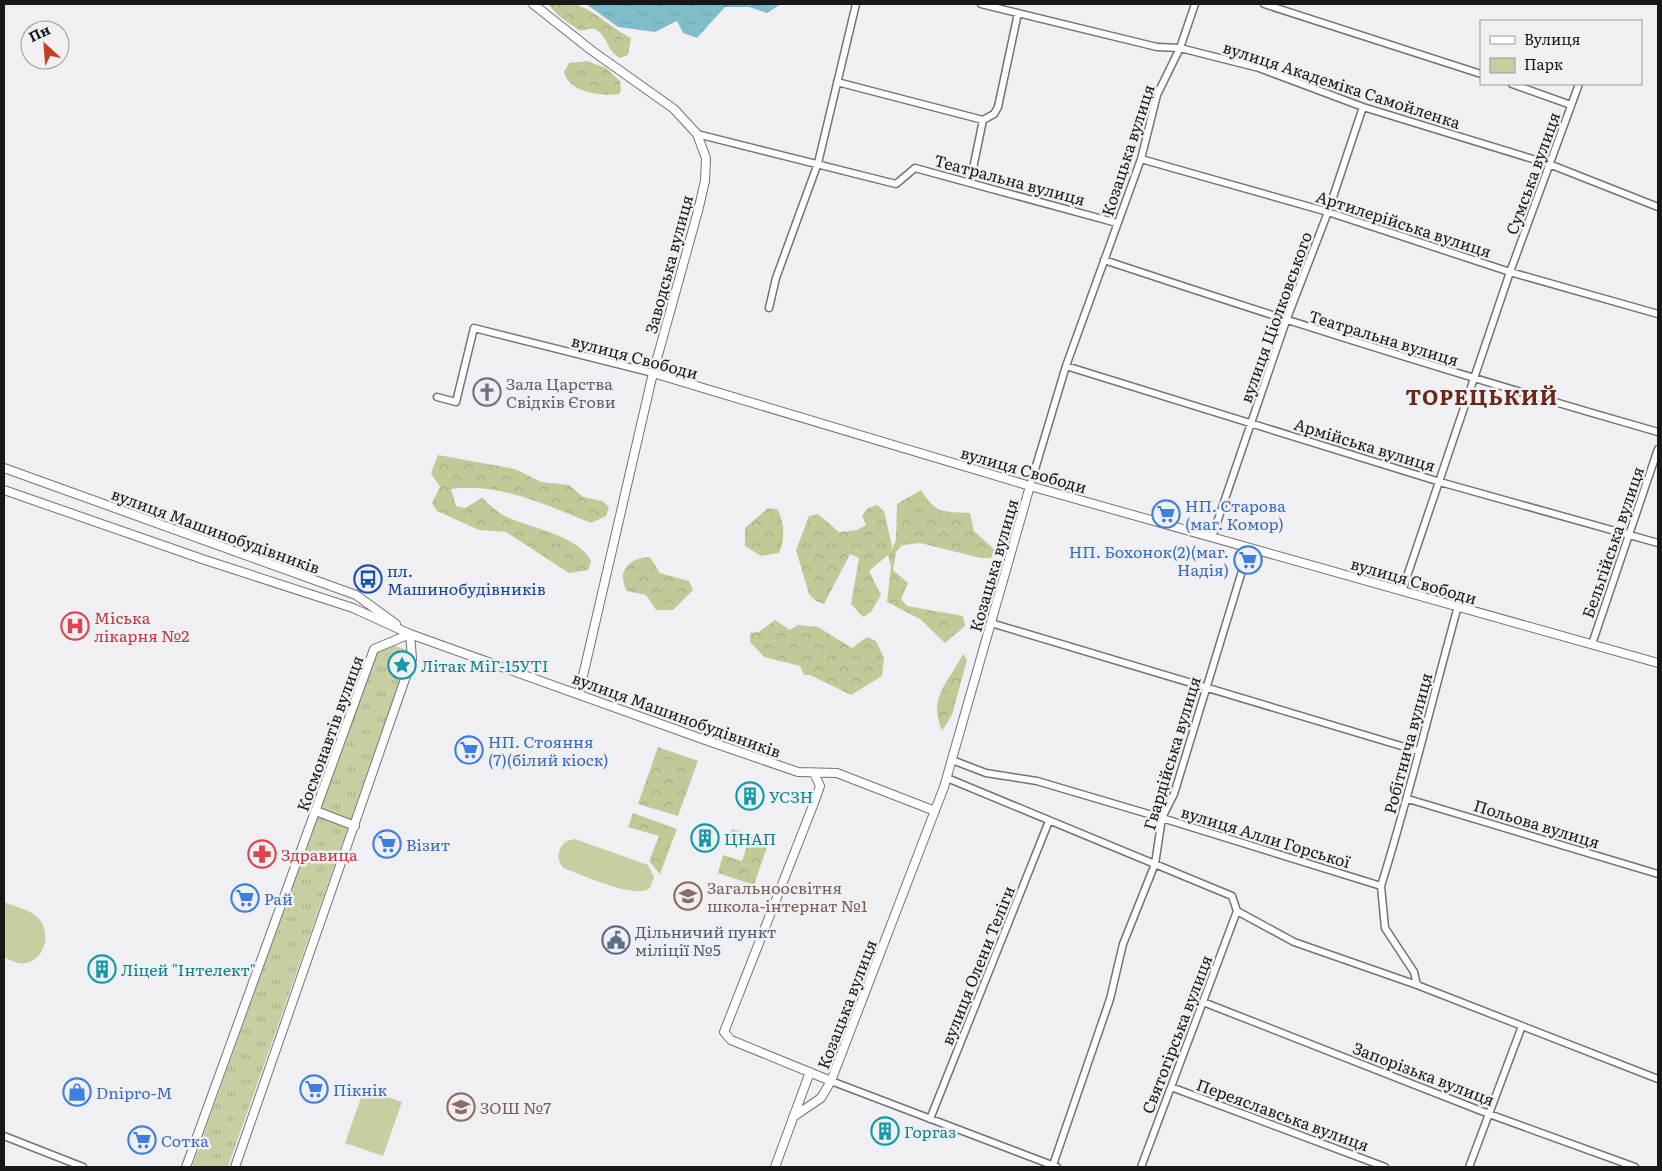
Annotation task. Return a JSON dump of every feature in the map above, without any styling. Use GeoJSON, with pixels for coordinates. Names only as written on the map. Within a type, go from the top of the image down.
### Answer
{"type":"FeatureCollection","features":[{"type":"Feature","properties":{"kind":"street","name":"Заводська вулиця"},"geometry":{"type":"LineString","coordinates":[[533,4],[591,50],[674,108],[696,134],[706,158],[705,180],[653,373],[579,693]]}},
{"type":"Feature","properties":{"kind":"street"},"geometry":{"type":"LineString","coordinates":[[769,308],[776,278],[818,163],[856,4]]}},
{"type":"Feature","properties":{"kind":"street","name":"вулиця Академіка Самойленка"},"geometry":{"type":"LineString","coordinates":[[981,4],[1157,47],[1180,48],[1258,68],[1362,107],[1548,164],[1658,207]]}},
{"type":"Feature","properties":{"kind":"street","name":"Козацька вулиця"},"geometry":{"type":"LineString","coordinates":[[793,1117],[820,1098],[831,1081],[947,778],[1066,366],[1141,159],[1157,95],[1180,48],[1194,4]]}},
{"type":"Feature","properties":{"kind":"street"},"geometry":{"type":"LineString","coordinates":[[1264,4],[1480,74]]}},
{"type":"Feature","properties":{"kind":"street"},"geometry":{"type":"LineString","coordinates":[[837,82],[983,120],[994,114],[998,107],[1018,13]]}},
{"type":"Feature","properties":{"kind":"street"},"geometry":{"type":"LineString","coordinates":[[1515,85],[1571,105]]}},
{"type":"Feature","properties":{"kind":"street","name":"Сумська вулиця"},"geometry":{"type":"LineString","coordinates":[[1402,590],[1475,380],[1510,272],[1548,164],[1579,85]]}},
{"type":"Feature","properties":{"kind":"street","name":"вулиця Ціолковського"},"geometry":{"type":"LineString","coordinates":[[1212,537],[1286,321],[1328,212],[1362,107]]}},
{"type":"Feature","properties":{"kind":"street"},"geometry":{"type":"LineString","coordinates":[[970,183],[983,120]]}},
{"type":"Feature","properties":{"kind":"street","name":"Театральна вулиця"},"geometry":{"type":"LineString","coordinates":[[696,134],[896,184],[916,168],[1118,223]]}},
{"type":"Feature","properties":{"kind":"street","name":"Артилерійська вулиця"},"geometry":{"type":"LineString","coordinates":[[1141,159],[1328,212],[1510,272],[1658,314]]}},
{"type":"Feature","properties":{"kind":"street","name":"Театральна вулиця"},"geometry":{"type":"LineString","coordinates":[[1104,260],[1286,321],[1475,380],[1658,432]]}},
{"type":"Feature","properties":{"kind":"street","name":"вулиця Свободи"},"geometry":{"type":"LineString","coordinates":[[437,397],[456,402],[474,328],[653,373],[1030,486],[1658,663]]}},
{"type":"Feature","properties":{"kind":"street","name":"Армійська вулиця"},"geometry":{"type":"LineString","coordinates":[[1066,366],[1440,482],[1658,543]]}},
{"type":"Feature","properties":{"kind":"street","name":"Бельгійська вулиця"},"geometry":{"type":"LineString","coordinates":[[1592,644],[1631,536],[1658,449]]}},
{"type":"Feature","properties":{"kind":"street","name":"вулиця Машинобудівників"},"geometry":{"type":"LineString","coordinates":[[4,468],[356,595],[410,634]]}},
{"type":"Feature","properties":{"kind":"street","name":"вулиця Машинобудівників"},"geometry":{"type":"LineString","coordinates":[[4,490],[205,560],[353,608],[410,634],[789,768],[814,773],[829,771],[935,811]]}},
{"type":"Feature","properties":{"kind":"street","name":"Гвардійська вулиця"},"geometry":{"type":"LineString","coordinates":[[1055,1166],[1110,999],[1123,944],[1155,864],[1162,818],[1174,794],[1249,548]]}},
{"type":"Feature","properties":{"kind":"street","name":"Робітнича вулиця"},"geometry":{"type":"LineString","coordinates":[[1381,886],[1408,799],[1418,751],[1458,606]]}},
{"type":"Feature","properties":{"kind":"street"},"geometry":{"type":"LineString","coordinates":[[991,623],[1418,751]]}},
{"type":"Feature","properties":{"kind":"street"},"geometry":{"type":"LineString","coordinates":[[235,1167],[412,659],[410,634]]}},
{"type":"Feature","properties":{"kind":"street","name":"Космонавтів вулиця"},"geometry":{"type":"LineString","coordinates":[[186,1167],[374,649],[410,634]]}},
{"type":"Feature","properties":{"kind":"street","name":"вулиця Алли Горської"},"geometry":{"type":"LineString","coordinates":[[952,760],[986,773],[1037,781],[1381,886]]}},
{"type":"Feature","properties":{"kind":"street"},"geometry":{"type":"LineString","coordinates":[[814,773],[820,786],[724,1032],[731,1040],[831,1081],[1055,1166]]}},
{"type":"Feature","properties":{"kind":"street"},"geometry":{"type":"LineString","coordinates":[[947,778],[1232,896],[1237,910],[1294,942],[1417,985],[1658,1079]]}},
{"type":"Feature","properties":{"kind":"street","name":"Польова вулиця"},"geometry":{"type":"LineString","coordinates":[[1408,799],[1658,874]]}},
{"type":"Feature","properties":{"kind":"street"},"geometry":{"type":"LineString","coordinates":[[316,812],[355,826]]}},
{"type":"Feature","properties":{"kind":"street","name":"вулиця Олени Теліги"},"geometry":{"type":"LineString","coordinates":[[930,1119],[1050,821]]}},
{"type":"Feature","properties":{"kind":"street"},"geometry":{"type":"LineString","coordinates":[[1381,886],[1385,928],[1414,972],[1417,985]]}},
{"type":"Feature","properties":{"kind":"street","name":"Святогірська вулиця"},"geometry":{"type":"LineString","coordinates":[[1140,1167],[1237,910]]}},
{"type":"Feature","properties":{"kind":"street","name":"Запорізька вулиця"},"geometry":{"type":"LineString","coordinates":[[1203,1002],[1489,1114],[1635,1167]]}},
{"type":"Feature","properties":{"kind":"street"},"geometry":{"type":"LineString","coordinates":[[1469,1167],[1522,1026]]}},
{"type":"Feature","properties":{"kind":"street","name":"Козацька вулиця"},"geometry":{"type":"LineString","coordinates":[[775,1167],[810,1072]]}},
{"type":"Feature","properties":{"kind":"street","name":"Переяславська вулиця"},"geometry":{"type":"LineString","coordinates":[[1171,1087],[1385,1167]]}},
{"type":"Feature","properties":{"kind":"street"},"geometry":{"type":"LineString","coordinates":[[4,1136],[83,1167]]}},
{"type":"Feature","properties":{"kind":"green space"},"geometry":{"type":"Polygon","coordinates":[[[548,4],[572,4],[587,9],[631,38],[628,55],[620,58],[615,55],[599,31],[594,29],[579,30],[559,16],[548,4]]]}},
{"type":"Feature","properties":{"kind":"green space"},"geometry":{"type":"Polygon","coordinates":[[[587,61],[606,68],[620,81],[621,90],[619,94],[587,92],[572,85],[564,72],[569,63],[587,61]]]}},
{"type":"Feature","properties":{"kind":"green space"},"geometry":{"type":"Polygon","coordinates":[[[438,455],[515,469],[541,482],[569,485],[583,497],[602,501],[609,507],[606,516],[591,523],[540,502],[505,492],[469,488],[451,489],[456,506],[465,508],[482,498],[507,517],[566,539],[585,552],[591,561],[588,570],[569,573],[506,532],[479,530],[437,511],[432,503],[440,487],[431,473],[438,455]]]}},
{"type":"Feature","properties":{"kind":"green space"},"geometry":{"type":"Polygon","coordinates":[[[921,490],[936,508],[946,511],[970,513],[974,531],[996,551],[990,558],[981,558],[920,543],[902,545],[896,552],[893,570],[908,583],[901,599],[907,606],[963,616],[965,626],[945,643],[920,619],[887,602],[891,566],[888,555],[869,571],[881,595],[871,612],[863,617],[851,604],[859,558],[850,554],[824,604],[816,601],[809,594],[796,550],[809,516],[818,514],[839,532],[857,530],[866,525],[862,516],[868,508],[877,505],[884,511],[892,546],[891,551],[896,540],[897,504],[921,490]]]}},
{"type":"Feature","properties":{"kind":"green space"},"geometry":{"type":"Polygon","coordinates":[[[768,508],[777,509],[782,519],[782,543],[779,553],[761,556],[745,546],[745,528],[768,508]]]}},
{"type":"Feature","properties":{"kind":"green space"},"geometry":{"type":"Polygon","coordinates":[[[650,557],[660,573],[689,581],[693,590],[673,610],[656,610],[646,595],[627,591],[623,577],[626,567],[636,560],[650,557]]]}},
{"type":"Feature","properties":{"kind":"green space"},"geometry":{"type":"Polygon","coordinates":[[[775,620],[790,630],[798,625],[818,627],[852,648],[867,637],[876,641],[884,658],[882,676],[851,695],[810,675],[804,675],[800,666],[764,657],[750,642],[750,633],[759,632],[775,620]]]}},
{"type":"Feature","properties":{"kind":"green space"},"geometry":{"type":"Polygon","coordinates":[[[381,641],[410,651],[228,1167],[192,1167],[381,641]]]}},
{"type":"Feature","properties":{"kind":"green space"},"geometry":{"type":"Polygon","coordinates":[[[963,654],[967,660],[952,715],[942,731],[938,719],[937,708],[939,699],[946,682],[963,654]]]}},
{"type":"Feature","properties":{"kind":"green space"},"geometry":{"type":"Polygon","coordinates":[[[658,747],[698,761],[678,816],[638,804],[658,747]]]}},
{"type":"Feature","properties":{"kind":"green space"},"geometry":{"type":"Polygon","coordinates":[[[633,813],[677,829],[660,874],[649,861],[659,836],[628,827],[633,813]]]}},
{"type":"Feature","properties":{"kind":"green space"},"geometry":{"type":"Polygon","coordinates":[[[732,829],[769,841],[754,885],[718,873],[723,855],[742,861],[747,846],[729,840],[732,829]]]}},
{"type":"Feature","properties":{"kind":"green space"},"geometry":{"type":"Polygon","coordinates":[[[575,839],[648,865],[654,877],[650,888],[643,891],[621,889],[563,868],[558,857],[559,850],[566,841],[575,839]]]}},
{"type":"Feature","properties":{"kind":"green space"},"geometry":{"type":"Polygon","coordinates":[[[4,902],[29,911],[36,916],[44,928],[45,943],[43,950],[39,956],[26,963],[15,962],[4,957],[4,902]]]}},
{"type":"Feature","properties":{"kind":"green space"},"geometry":{"type":"Polygon","coordinates":[[[364,1089],[402,1102],[383,1156],[345,1143],[364,1089]]]}},
{"type":"Feature","properties":{"kind":"water"},"geometry":{"type":"Polygon","coordinates":[[[586,4],[781,4],[767,13],[749,7],[725,7],[697,38],[683,33],[677,21],[655,32],[618,27],[586,4]]]}},
{"type":"Feature","properties":{"kind":"place","name":"Зала Царства Свідків Єгови"},"geometry":{"type":"Point","coordinates":[487,392]}},
{"type":"Feature","properties":{"kind":"place","name":"НП. Старова (маг. Комор)"},"geometry":{"type":"Point","coordinates":[1166,514]}},
{"type":"Feature","properties":{"kind":"place","name":"НП. Бохонок(2)(маг. Надія)"},"geometry":{"type":"Point","coordinates":[1248,560]}},
{"type":"Feature","properties":{"kind":"place","name":"пл. Машинобудівників"},"geometry":{"type":"Point","coordinates":[368,579]}},
{"type":"Feature","properties":{"kind":"place","name":"Міська лікарня №2"},"geometry":{"type":"Point","coordinates":[75,626]}},
{"type":"Feature","properties":{"kind":"place","name":"Літак МіГ-15УТІ"},"geometry":{"type":"Point","coordinates":[402,665]}},
{"type":"Feature","properties":{"kind":"place","name":"НП. Стояння (7)(білий кіоск)"},"geometry":{"type":"Point","coordinates":[469,750]}},
{"type":"Feature","properties":{"kind":"place","name":"УСЗН"},"geometry":{"type":"Point","coordinates":[750,796]}},
{"type":"Feature","properties":{"kind":"place","name":"ЦНАП"},"geometry":{"type":"Point","coordinates":[705,838]}},
{"type":"Feature","properties":{"kind":"place","name":"Візит"},"geometry":{"type":"Point","coordinates":[387,844]}},
{"type":"Feature","properties":{"kind":"place","name":"Здравица"},"geometry":{"type":"Point","coordinates":[262,854]}},
{"type":"Feature","properties":{"kind":"place","name":"Загальноосвітня школа-інтернат №1"},"geometry":{"type":"Point","coordinates":[688,896]}},
{"type":"Feature","properties":{"kind":"place","name":"Рай"},"geometry":{"type":"Point","coordinates":[245,898]}},
{"type":"Feature","properties":{"kind":"place","name":"Дільничий пункт міліції №5"},"geometry":{"type":"Point","coordinates":[616,940]}},
{"type":"Feature","properties":{"kind":"place","name":"Ліцей \"Інтелект\""},"geometry":{"type":"Point","coordinates":[102,969]}},
{"type":"Feature","properties":{"kind":"place","name":"Пікнік"},"geometry":{"type":"Point","coordinates":[314,1089]}},
{"type":"Feature","properties":{"kind":"place","name":"Dnipro-M"},"geometry":{"type":"Point","coordinates":[77,1092]}},
{"type":"Feature","properties":{"kind":"place","name":"ЗОШ №7"},"geometry":{"type":"Point","coordinates":[461,1107]}},
{"type":"Feature","properties":{"kind":"place","name":"Горгаз"},"geometry":{"type":"Point","coordinates":[885,1131]}},
{"type":"Feature","properties":{"kind":"place","name":"Сотка"},"geometry":{"type":"Point","coordinates":[142,1140]}},
{"type":"Feature","properties":{"kind":"district","name":"ТОРЕЦЬКИЙ"},"geometry":{"type":"Point","coordinates":[1482,395]}}]}
